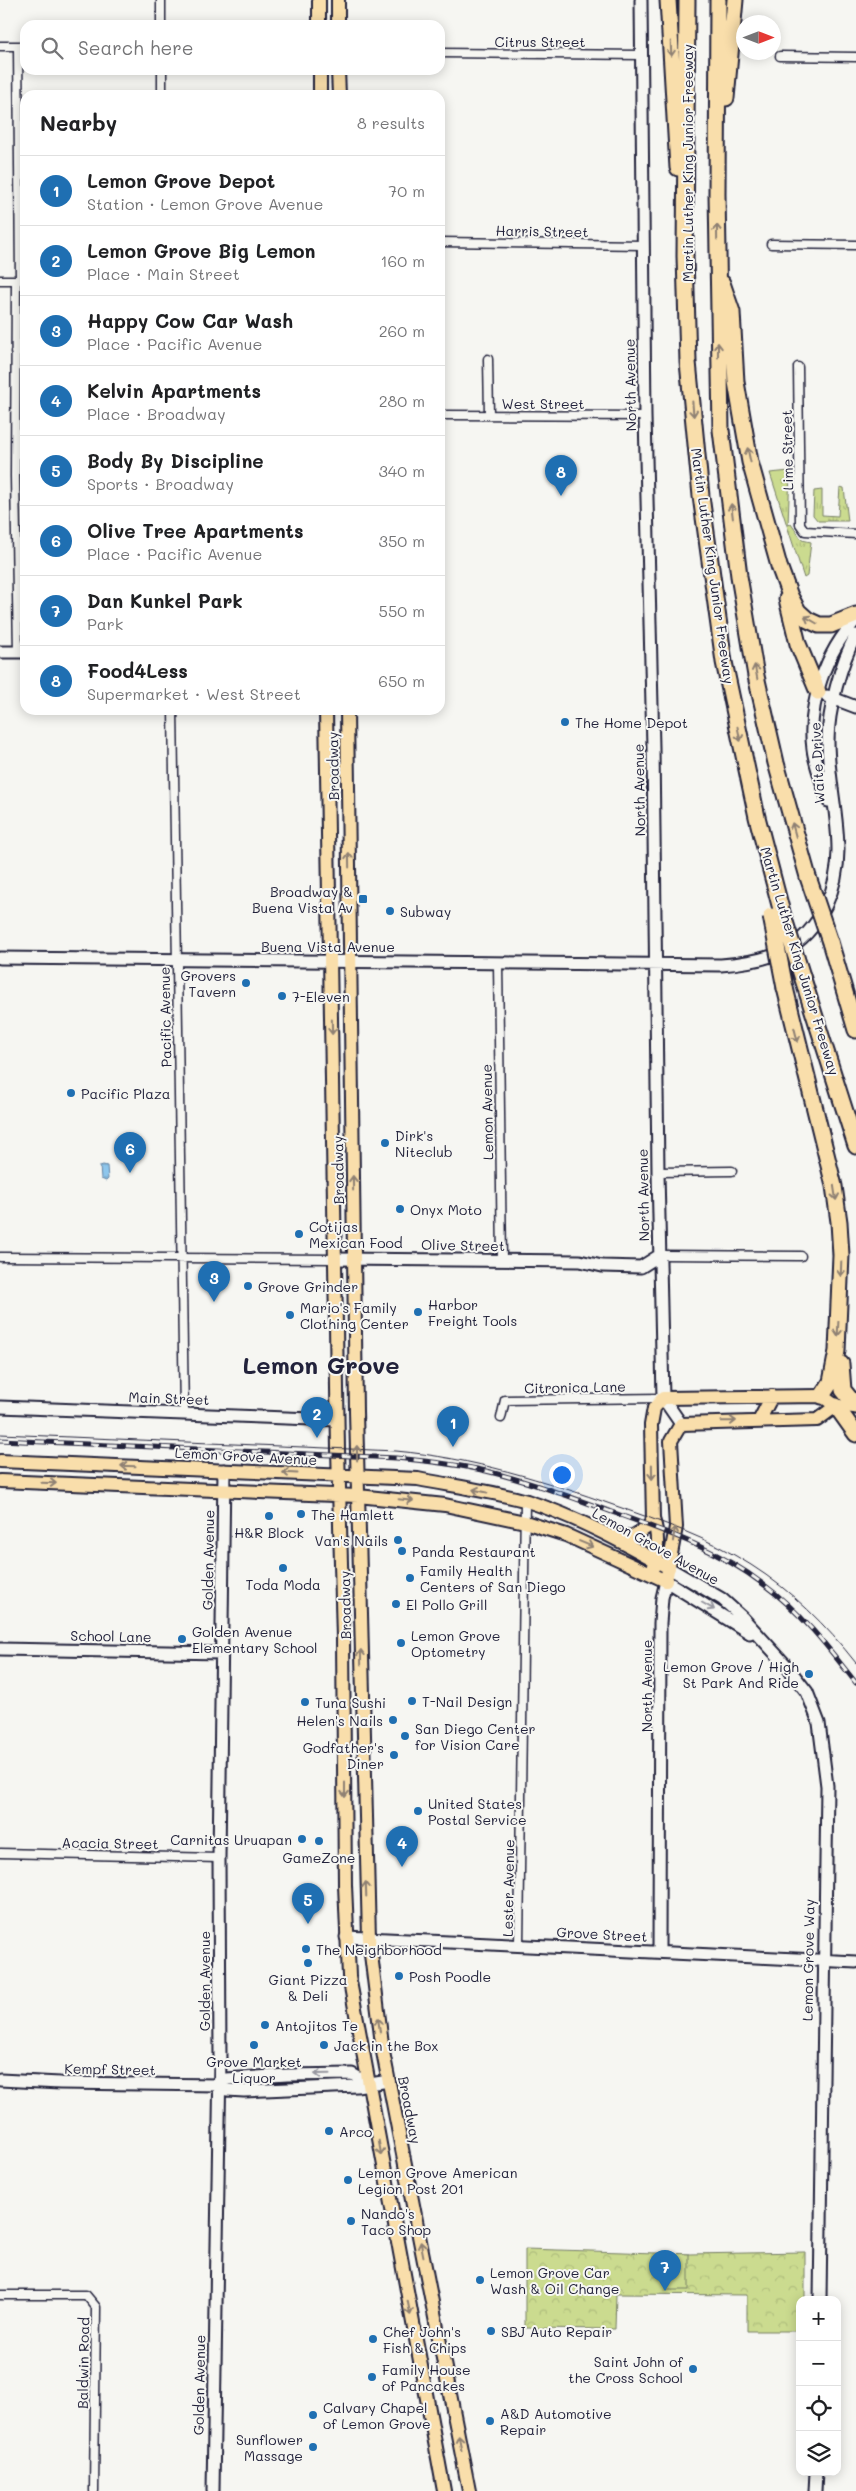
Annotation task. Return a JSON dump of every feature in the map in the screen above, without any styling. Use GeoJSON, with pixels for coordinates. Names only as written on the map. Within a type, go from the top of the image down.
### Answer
{"type":"FeatureCollection","features":[{"type":"Feature","properties":{"kind":"highway"},"geometry":{"type":"LineString","coordinates":[[668,0],[678,175],[686,203]]}},
{"type":"Feature","properties":{"kind":"highway","name":"Martin Luther King Junior Freeway"},"geometry":{"type":"LineString","coordinates":[[687,0],[686,203],[688,362],[701,496],[724,662],[772,874],[776,913],[802,976],[856,1146]]}},
{"type":"Feature","properties":{"kind":"highway","name":"Martin Luther King Junior Freeway"},"geometry":{"type":"LineString","coordinates":[[718,0],[716,194],[721,430],[739,576],[756,676],[776,763],[808,876],[856,1030]]}},
{"type":"Feature","properties":{"kind":"highway"},"geometry":{"type":"LineString","coordinates":[[716,194],[735,0]]}},
{"type":"Feature","properties":{"kind":"highway"},"geometry":{"type":"LineString","coordinates":[[718,270],[732,312],[736,382],[743,428],[798,644],[818,692]]}},
{"type":"Feature","properties":{"kind":"highway"},"geometry":{"type":"LineString","coordinates":[[779,566],[790,596],[798,611],[808,620],[819,625],[831,626],[856,615]]}},
{"type":"Feature","properties":{"kind":"highway"},"geometry":{"type":"LineString","coordinates":[[776,913],[784,988],[835,1195],[841,1255],[837,1351],[831,1382],[822,1396]]}},
{"type":"Feature","properties":{"kind":"highway"},"geometry":{"type":"LineString","coordinates":[[830,942],[856,1001]]}},
{"type":"Feature","properties":{"kind":"highway"},"geometry":{"type":"LineString","coordinates":[[837,1351],[840,1360],[841,1386],[844,1394],[856,1406]]}},
{"type":"Feature","properties":{"kind":"highway"},"geometry":{"type":"LineString","coordinates":[[836,1406],[856,1434]]}},
{"type":"Feature","properties":{"kind":"main road"},"geometry":{"type":"LineString","coordinates":[[319,0],[319,20]]}},
{"type":"Feature","properties":{"kind":"main road"},"geometry":{"type":"LineString","coordinates":[[338,0],[338,20]]}},
{"type":"Feature","properties":{"kind":"main road"},"geometry":{"type":"LineString","coordinates":[[320,75],[320,90]]}},
{"type":"Feature","properties":{"kind":"main road"},"geometry":{"type":"LineString","coordinates":[[338,75],[338,90]]}},
{"type":"Feature","properties":{"kind":"main road","name":"Broadway"},"geometry":{"type":"LineString","coordinates":[[326,715],[346,1937],[350,1993],[444,2491]]}},
{"type":"Feature","properties":{"kind":"main road","name":"Broadway"},"geometry":{"type":"LineString","coordinates":[[347,715],[357,1477],[369,1938],[377,2013],[389,2081],[469,2491]]}},
{"type":"Feature","properties":{"kind":"main road"},"geometry":{"type":"LineString","coordinates":[[759,1421],[772,1396]]}},
{"type":"Feature","properties":{"kind":"main road"},"geometry":{"type":"LineString","coordinates":[[663,1398],[822,1396],[836,1406]]}},
{"type":"Feature","properties":{"kind":"main road","name":"North Avenue"},"geometry":{"type":"LineString","coordinates":[[652,1574],[658,1549],[657,1530],[653,1519],[651,1425],[654,1408],[663,1398]]}},
{"type":"Feature","properties":{"kind":"main road"},"geometry":{"type":"LineString","coordinates":[[680,1424],[816,1420],[836,1406],[856,1406]]}},
{"type":"Feature","properties":{"kind":"main road","name":"North Avenue"},"geometry":{"type":"LineString","coordinates":[[666,1581],[676,1527],[671,1441],[680,1424]]}},
{"type":"Feature","properties":{"kind":"main road","name":"Lemon Grove Avenue"},"geometry":{"type":"LineString","coordinates":[[0,1461],[418,1479],[525,1501],[598,1529],[669,1568]]}},
{"type":"Feature","properties":{"kind":"main road","name":"Lemon Grove Avenue"},"geometry":{"type":"LineString","coordinates":[[0,1481],[358,1496],[445,1505],[525,1522],[566,1535],[666,1581]]}},
{"type":"Feature","properties":{"kind":"main road"},"geometry":{"type":"LineString","coordinates":[[598,1529],[621,1536],[632,1537],[649,1526],[653,1519]]}},
{"type":"Feature","properties":{"kind":"street"},"geometry":{"type":"LineString","coordinates":[[161,0],[162,20]]}},
{"type":"Feature","properties":{"kind":"street","name":"North Avenue"},"geometry":{"type":"LineString","coordinates":[[641,0],[645,416],[663,1398]]}},
{"type":"Feature","properties":{"kind":"street"},"geometry":{"type":"LineString","coordinates":[[0,46],[20,46]]}},
{"type":"Feature","properties":{"kind":"street","name":"Citrus Street"},"geometry":{"type":"LineString","coordinates":[[445,53],[641,55]]}},
{"type":"Feature","properties":{"kind":"street"},"geometry":{"type":"LineString","coordinates":[[781,56],[856,57]]}},
{"type":"Feature","properties":{"kind":"street"},"geometry":{"type":"LineString","coordinates":[[22,75],[22,90]]}},
{"type":"Feature","properties":{"kind":"street"},"geometry":{"type":"LineString","coordinates":[[162,75],[162,90]]}},
{"type":"Feature","properties":{"kind":"street","name":"Harris Street"},"geometry":{"type":"LineString","coordinates":[[445,242],[643,245]]}},
{"type":"Feature","properties":{"kind":"street"},"geometry":{"type":"LineString","coordinates":[[771,244],[856,245]]}},
{"type":"Feature","properties":{"kind":"street"},"geometry":{"type":"LineString","coordinates":[[0,280],[20,280],[15,352],[20,566]]}},
{"type":"Feature","properties":{"kind":"street"},"geometry":{"type":"LineString","coordinates":[[15,352],[20,352]]}},
{"type":"Feature","properties":{"kind":"street"},"geometry":{"type":"LineString","coordinates":[[488,359],[489,415]]}},
{"type":"Feature","properties":{"kind":"street","name":"Lime Street"},"geometry":{"type":"LineString","coordinates":[[798,367],[800,524],[805,531],[815,533],[856,534]]}},
{"type":"Feature","properties":{"kind":"street","name":"West Street"},"geometry":{"type":"LineString","coordinates":[[445,415],[645,416]]}},
{"type":"Feature","properties":{"kind":"street","name":"Waite Drive"},"geometry":{"type":"LineString","coordinates":[[837,834],[813,751],[811,734],[818,692],[835,648],[856,620]]}},
{"type":"Feature","properties":{"kind":"street","name":"Waite Drive"},"geometry":{"type":"LineString","coordinates":[[656,964],[736,964],[767,958],[798,943],[811,931],[833,888],[837,868],[837,834],[829,754],[832,698],[856,635]]}},
{"type":"Feature","properties":{"kind":"street"},"geometry":{"type":"LineString","coordinates":[[0,652],[20,652]]}},
{"type":"Feature","properties":{"kind":"street"},"geometry":{"type":"LineString","coordinates":[[818,692],[856,707]]}},
{"type":"Feature","properties":{"kind":"street","name":"Pacific Avenue"},"geometry":{"type":"LineString","coordinates":[[173,715],[184,1414]]}},
{"type":"Feature","properties":{"kind":"street","name":"Buena Vista Avenue"},"geometry":{"type":"LineString","coordinates":[[0,958],[656,964]]}},
{"type":"Feature","properties":{"kind":"street","name":"Lemon Avenue"},"geometry":{"type":"LineString","coordinates":[[498,963],[502,1260]]}},
{"type":"Feature","properties":{"kind":"street"},"geometry":{"type":"LineString","coordinates":[[658,1172],[732,1171]]}},
{"type":"Feature","properties":{"kind":"street","name":"Olive Street"},"geometry":{"type":"LineString","coordinates":[[0,1257],[580,1261],[602,1266],[641,1267],[660,1255],[802,1256]]}},
{"type":"Feature","properties":{"kind":"street"},"geometry":{"type":"LineString","coordinates":[[663,1398],[680,1424]]}},
{"type":"Feature","properties":{"kind":"street","name":"Citronica Lane"},"geometry":{"type":"LineString","coordinates":[[501,1418],[505,1400],[663,1398]]}},
{"type":"Feature","properties":{"kind":"street","name":"Main Street"},"geometry":{"type":"LineString","coordinates":[[0,1406],[337,1420]]}},
{"type":"Feature","properties":{"kind":"street","name":"Golden Avenue"},"geometry":{"type":"LineString","coordinates":[[213,2491],[219,2085],[219,1858],[224,1470]]}},
{"type":"Feature","properties":{"kind":"street","name":"Lester Avenue"},"geometry":{"type":"LineString","coordinates":[[519,1945],[525,1501]]}},
{"type":"Feature","properties":{"kind":"street","name":"Lemon Grove Avenue"},"geometry":{"type":"LineString","coordinates":[[669,1568],[722,1600],[742,1617],[762,1640]]}},
{"type":"Feature","properties":{"kind":"street","name":"North Avenue"},"geometry":{"type":"LineString","coordinates":[[659,1952],[660,1623],[662,1598],[666,1581]]}},
{"type":"Feature","properties":{"kind":"street","name":"Lemon Grove Avenue"},"geometry":{"type":"LineString","coordinates":[[666,1581],[762,1640]]}},
{"type":"Feature","properties":{"kind":"street","name":"Lemon Grove Way"},"geometry":{"type":"LineString","coordinates":[[762,1640],[785,1664],[806,1692],[819,1723],[827,1786],[823,1960],[820,2296]]}},
{"type":"Feature","properties":{"kind":"street","name":"School Lane"},"geometry":{"type":"LineString","coordinates":[[0,1648],[222,1653]]}},
{"type":"Feature","properties":{"kind":"street","name":"Acacia Street"},"geometry":{"type":"LineString","coordinates":[[0,1853],[219,1858]]}},
{"type":"Feature","properties":{"kind":"street","name":"Grove Street"},"geometry":{"type":"LineString","coordinates":[[346,1937],[856,1962]]}},
{"type":"Feature","properties":{"kind":"street","name":"Kempf Street"},"geometry":{"type":"LineString","coordinates":[[0,2080],[77,2084],[219,2085],[227,2090],[276,2091],[357,2086],[389,2081]]}},
{"type":"Feature","properties":{"kind":"street","name":"Baldwin Road"},"geometry":{"type":"LineString","coordinates":[[0,2295],[86,2296],[96,2307],[94,2491]]}},
{"type":"Feature","properties":{"kind":"street"},"geometry":{"type":"LineString","coordinates":[[815,2491],[816,2476]]}},
{"type":"Feature","properties":{"kind":"green space"},"geometry":{"type":"Polygon","coordinates":[[[790,471],[788,525],[791,524],[802,540],[811,542],[807,576],[804,578],[770,473],[790,471]]]}},
{"type":"Feature","properties":{"kind":"green space"},"geometry":{"type":"Polygon","coordinates":[[[840,487],[844,488],[848,521],[818,521],[813,515],[814,491],[822,490],[822,515],[838,516],[840,487]]]}},
{"type":"Feature","properties":{"kind":"green space"},"geometry":{"type":"Polygon","coordinates":[[[525,2249],[689,2254],[805,2252],[805,2296],[796,2296],[796,2331],[747,2331],[747,2295],[616,2294],[615,2329],[525,2328],[525,2249]]]}},
{"type":"Feature","properties":{"kind":"green space"},"geometry":{"type":"Polygon","coordinates":[[[668,2253],[689,2254],[689,2290],[667,2290],[668,2253]]]}},
{"type":"Feature","properties":{"kind":"water"},"geometry":{"type":"Polygon","coordinates":[[[100,1166],[107,1166],[108,1179],[106,1181],[101,1179],[100,1166]]]}},
{"type":"Feature","properties":{"kind":"tram line"},"geometry":{"type":"LineString","coordinates":[[0,1434],[396,1451],[425,1454],[508,1471],[562,1487],[651,1518],[685,1531],[735,1555],[766,1575],[794,1597],[833,1635],[856,1663]]}},
{"type":"Feature","properties":{"kind":"railway"},"geometry":{"type":"LineString","coordinates":[[0,1440],[396,1458],[453,1465],[503,1475],[554,1491],[657,1529],[712,1552],[747,1572],[801,1618],[856,1683]]}},
{"type":"Feature","properties":{"kind":"place","name":"Food4Less"},"geometry":{"type":"Point","coordinates":[561,496]}},
{"type":"Feature","properties":{"kind":"place","name":"The Home Depot"},"geometry":{"type":"Point","coordinates":[565,722]}},
{"type":"Feature","properties":{"kind":"place","name":"Broadway & Buena Vista Av"},"geometry":{"type":"Point","coordinates":[363,899]}},
{"type":"Feature","properties":{"kind":"place","name":"Subway"},"geometry":{"type":"Point","coordinates":[390,911]}},
{"type":"Feature","properties":{"kind":"place","name":"Grovers Tavern"},"geometry":{"type":"Point","coordinates":[246,983]}},
{"type":"Feature","properties":{"kind":"place","name":"7-Eleven"},"geometry":{"type":"Point","coordinates":[282,996]}},
{"type":"Feature","properties":{"kind":"place","name":"Pacific Plaza"},"geometry":{"type":"Point","coordinates":[71,1093]}},
{"type":"Feature","properties":{"kind":"place","name":"Dirk's Niteclub"},"geometry":{"type":"Point","coordinates":[385,1143]}},
{"type":"Feature","properties":{"kind":"place","name":"Olive Tree Apartments"},"geometry":{"type":"Point","coordinates":[130,1173]}},
{"type":"Feature","properties":{"kind":"place","name":"Onyx Moto"},"geometry":{"type":"Point","coordinates":[400,1209]}},
{"type":"Feature","properties":{"kind":"place","name":"Cotijas Mexican Food"},"geometry":{"type":"Point","coordinates":[299,1234]}},
{"type":"Feature","properties":{"kind":"place","name":"Grove Grinder"},"geometry":{"type":"Point","coordinates":[248,1286]}},
{"type":"Feature","properties":{"kind":"place","name":"Happy Cow Car Wash"},"geometry":{"type":"Point","coordinates":[214,1302]}},
{"type":"Feature","properties":{"kind":"place","name":"Harbor Freight Tools"},"geometry":{"type":"Point","coordinates":[418,1312]}},
{"type":"Feature","properties":{"kind":"place","name":"Mario's Family Clothing Center"},"geometry":{"type":"Point","coordinates":[290,1315]}},
{"type":"Feature","properties":{"kind":"place","name":"Lemon Grove Big Lemon"},"geometry":{"type":"Point","coordinates":[317,1438]}},
{"type":"Feature","properties":{"kind":"place","name":"Lemon Grove Depot"},"geometry":{"type":"Point","coordinates":[453,1447]}},
{"type":"Feature","properties":{"kind":"place","name":"The Hamlett"},"geometry":{"type":"Point","coordinates":[301,1514]}},
{"type":"Feature","properties":{"kind":"place","name":"H&R Block"},"geometry":{"type":"Point","coordinates":[269,1516]}},
{"type":"Feature","properties":{"kind":"place","name":"Van's Nails"},"geometry":{"type":"Point","coordinates":[398,1540]}},
{"type":"Feature","properties":{"kind":"place","name":"Panda Restaurant"},"geometry":{"type":"Point","coordinates":[402,1551]}},
{"type":"Feature","properties":{"kind":"place","name":"Toda Moda"},"geometry":{"type":"Point","coordinates":[283,1568]}},
{"type":"Feature","properties":{"kind":"place","name":"Family Health Centers of San Diego"},"geometry":{"type":"Point","coordinates":[410,1578]}},
{"type":"Feature","properties":{"kind":"place","name":"El Pollo Grill"},"geometry":{"type":"Point","coordinates":[396,1604]}},
{"type":"Feature","properties":{"kind":"place","name":"Golden Avenue Elementary School"},"geometry":{"type":"Point","coordinates":[182,1639]}},
{"type":"Feature","properties":{"kind":"place","name":"Lemon Grove Optometry"},"geometry":{"type":"Point","coordinates":[401,1643]}},
{"type":"Feature","properties":{"kind":"place","name":"Lemon Grove / High St Park And Ride"},"geometry":{"type":"Point","coordinates":[809,1674]}},
{"type":"Feature","properties":{"kind":"place","name":"T-Nail Design"},"geometry":{"type":"Point","coordinates":[412,1701]}},
{"type":"Feature","properties":{"kind":"place","name":"Tuna Sushi"},"geometry":{"type":"Point","coordinates":[305,1702]}},
{"type":"Feature","properties":{"kind":"place","name":"Helen's Nails"},"geometry":{"type":"Point","coordinates":[393,1720]}},
{"type":"Feature","properties":{"kind":"place","name":"San Diego Center for Vision Care"},"geometry":{"type":"Point","coordinates":[405,1736]}},
{"type":"Feature","properties":{"kind":"place","name":"Godfather's Diner"},"geometry":{"type":"Point","coordinates":[394,1755]}},
{"type":"Feature","properties":{"kind":"place","name":"United States Postal Service"},"geometry":{"type":"Point","coordinates":[418,1811]}},
{"type":"Feature","properties":{"kind":"place","name":"Carnitas Uruapan"},"geometry":{"type":"Point","coordinates":[302,1839]}},
{"type":"Feature","properties":{"kind":"place","name":"GameZone"},"geometry":{"type":"Point","coordinates":[319,1841]}},
{"type":"Feature","properties":{"kind":"place","name":"Kelvin Apartments"},"geometry":{"type":"Point","coordinates":[402,1867]}},
{"type":"Feature","properties":{"kind":"place","name":"Body By Discipline"},"geometry":{"type":"Point","coordinates":[308,1924]}},
{"type":"Feature","properties":{"kind":"place","name":"The Neighborhood"},"geometry":{"type":"Point","coordinates":[306,1949]}},
{"type":"Feature","properties":{"kind":"place","name":"Giant Pizza & Deli"},"geometry":{"type":"Point","coordinates":[308,1963]}},
{"type":"Feature","properties":{"kind":"place","name":"Posh Poodle"},"geometry":{"type":"Point","coordinates":[399,1976]}},
{"type":"Feature","properties":{"kind":"place","name":"Antojitos Te"},"geometry":{"type":"Point","coordinates":[265,2025]}},
{"type":"Feature","properties":{"kind":"place","name":"Grove Market Liquor"},"geometry":{"type":"Point","coordinates":[254,2045]}},
{"type":"Feature","properties":{"kind":"place","name":"Jack in the Box"},"geometry":{"type":"Point","coordinates":[324,2045]}},
{"type":"Feature","properties":{"kind":"place","name":"Arco"},"geometry":{"type":"Point","coordinates":[329,2131]}},
{"type":"Feature","properties":{"kind":"place","name":"Lemon Grove American Legion Post 201"},"geometry":{"type":"Point","coordinates":[348,2180]}},
{"type":"Feature","properties":{"kind":"place","name":"Nando's Taco Shop"},"geometry":{"type":"Point","coordinates":[351,2221]}},
{"type":"Feature","properties":{"kind":"place","name":"Lemon Grove Car Wash & Oil Change"},"geometry":{"type":"Point","coordinates":[480,2280]}},
{"type":"Feature","properties":{"kind":"place","name":"Dan Kunkel Park"},"geometry":{"type":"Point","coordinates":[665,2291]}},
{"type":"Feature","properties":{"kind":"place","name":"SBJ Auto Repair"},"geometry":{"type":"Point","coordinates":[491,2331]}},
{"type":"Feature","properties":{"kind":"place","name":"Chef John's Fish & Chips"},"geometry":{"type":"Point","coordinates":[373,2339]}},
{"type":"Feature","properties":{"kind":"place","name":"Saint John of the Cross School"},"geometry":{"type":"Point","coordinates":[693,2369]}},
{"type":"Feature","properties":{"kind":"place","name":"Family House of Pancakes"},"geometry":{"type":"Point","coordinates":[372,2377]}},
{"type":"Feature","properties":{"kind":"place","name":"Calvary Chapel of Lemon Grove"},"geometry":{"type":"Point","coordinates":[313,2415]}},
{"type":"Feature","properties":{"kind":"place","name":"A&D Automotive Repair"},"geometry":{"type":"Point","coordinates":[490,2421]}},
{"type":"Feature","properties":{"kind":"place","name":"Sunflower Massage"},"geometry":{"type":"Point","coordinates":[313,2447]}},
{"type":"Feature","properties":{"kind":"district","name":"Lemon Grove"},"geometry":{"type":"Point","coordinates":[321,1364]}}]}
